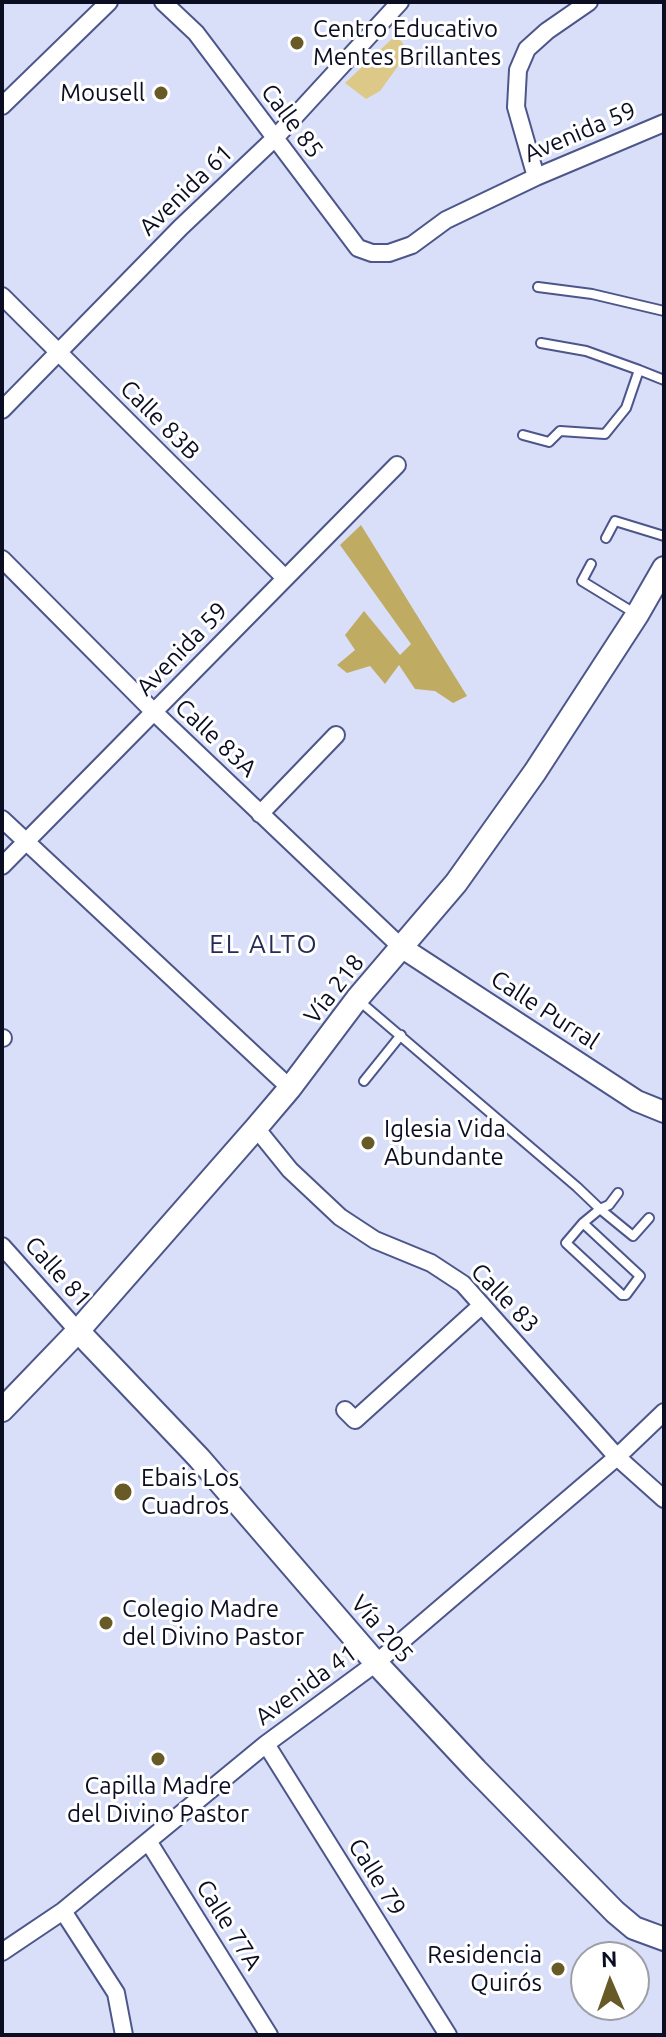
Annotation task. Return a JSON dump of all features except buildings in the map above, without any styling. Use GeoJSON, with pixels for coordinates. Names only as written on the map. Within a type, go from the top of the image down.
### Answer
{"type":"FeatureCollection","features":[{"type":"Feature","properties":{"kind":"main road","name":"Vía 218"},"geometry":{"type":"LineString","coordinates":[[2,1410],[78,1331],[256,1128],[357,999],[456,883],[509,809],[637,615],[664,568]]}},
{"type":"Feature","properties":{"kind":"main road","name":"Vía 205"},"geometry":{"type":"LineString","coordinates":[[78,1331],[199,1458],[376,1663],[615,1912],[634,1928],[664,1939]]}},
{"type":"Feature","properties":{"kind":"street"},"geometry":{"type":"LineString","coordinates":[[2,106],[109,2]]}},
{"type":"Feature","properties":{"kind":"street","name":"Calle 85"},"geometry":{"type":"LineString","coordinates":[[163,2],[196,33],[358,248],[372,253],[389,253]]}},
{"type":"Feature","properties":{"kind":"street","name":"Avenida 61"},"geometry":{"type":"LineString","coordinates":[[2,410],[181,227],[275,138],[400,2]]}},
{"type":"Feature","properties":{"kind":"street"},"geometry":{"type":"LineString","coordinates":[[536,177],[519,123],[515,90],[518,70],[527,49],[589,2]]}},
{"type":"Feature","properties":{"kind":"street","name":"Avenida 59"},"geometry":{"type":"LineString","coordinates":[[389,253],[412,245],[446,220],[536,177],[664,123]]}},
{"type":"Feature","properties":{"kind":"street","name":"Calle 83B"},"geometry":{"type":"LineString","coordinates":[[2,296],[284,577]]}},
{"type":"Feature","properties":{"kind":"street","name":"Avenida 59"},"geometry":{"type":"LineString","coordinates":[[2,866],[397,465]]}},
{"type":"Feature","properties":{"kind":"street","name":"Calle 83A"},"geometry":{"type":"LineString","coordinates":[[2,559],[155,713],[401,947]]}},
{"type":"Feature","properties":{"kind":"street"},"geometry":{"type":"LineString","coordinates":[[260,814],[336,735]]}},
{"type":"Feature","properties":{"kind":"street"},"geometry":{"type":"LineString","coordinates":[[2,819],[290,1088]]}},
{"type":"Feature","properties":{"kind":"street","name":"Calle Purral"},"geometry":{"type":"LineString","coordinates":[[401,947],[637,1101],[664,1112]]}},
{"type":"Feature","properties":{"kind":"street","name":"Calle 83"},"geometry":{"type":"LineString","coordinates":[[256,1128],[290,1170],[340,1217],[375,1240],[431,1263],[463,1284],[617,1457],[664,1499]]}},
{"type":"Feature","properties":{"kind":"street","name":"Calle 81"},"geometry":{"type":"LineString","coordinates":[[2,1246],[78,1331]]}},
{"type":"Feature","properties":{"kind":"street"},"geometry":{"type":"LineString","coordinates":[[345,1410],[355,1420],[482,1305]]}},
{"type":"Feature","properties":{"kind":"street","name":"Avenida 41"},"geometry":{"type":"LineString","coordinates":[[2,1952],[63,1911],[266,1744],[376,1663],[617,1457],[664,1412]]}},
{"type":"Feature","properties":{"kind":"street","name":"Calle 79"},"geometry":{"type":"LineString","coordinates":[[266,1744],[448,2035]]}},
{"type":"Feature","properties":{"kind":"street","name":"Calle 77A"},"geometry":{"type":"LineString","coordinates":[[148,1841],[269,2035]]}},
{"type":"Feature","properties":{"kind":"street"},"geometry":{"type":"LineString","coordinates":[[63,1911],[116,1993],[124,2035]]}},
{"type":"Feature","properties":{"kind":"lane"},"geometry":{"type":"LineString","coordinates":[[538,287],[592,294],[664,311]]}},
{"type":"Feature","properties":{"kind":"lane"},"geometry":{"type":"LineString","coordinates":[[541,343],[586,351],[664,380]]}},
{"type":"Feature","properties":{"kind":"lane"},"geometry":{"type":"LineString","coordinates":[[523,435],[549,442],[560,431],[605,434],[626,408],[639,370]]}},
{"type":"Feature","properties":{"kind":"lane"},"geometry":{"type":"LineString","coordinates":[[606,538],[615,521],[664,536]]}},
{"type":"Feature","properties":{"kind":"lane"},"geometry":{"type":"LineString","coordinates":[[591,564],[582,581],[637,615]]}},
{"type":"Feature","properties":{"kind":"lane"},"geometry":{"type":"LineString","coordinates":[[357,999],[633,1236],[649,1218]]}},
{"type":"Feature","properties":{"kind":"lane"},"geometry":{"type":"LineString","coordinates":[[364,1081],[401,1035]]}},
{"type":"Feature","properties":{"kind":"lane"},"geometry":{"type":"LineString","coordinates":[[583,1223],[640,1276],[626,1295],[622,1295],[566,1243],[583,1223],[609,1205],[618,1193]]}},
{"type":"Feature","properties":{"kind":"shaded area"},"geometry":{"type":"Polygon","coordinates":[[[396,35],[409,51],[380,91],[366,99],[345,83],[396,35]]]}},
{"type":"Feature","properties":{"kind":"shaded area"},"geometry":{"type":"Polygon","coordinates":[[[361,525],[467,696],[453,703],[435,691],[415,689],[399,665],[385,684],[370,666],[347,673],[337,665],[355,650],[345,635],[364,611],[400,655],[411,644],[340,545],[361,525]]]}},
{"type":"Feature","properties":{"kind":"place","name":"Centro Educativo Mentes Brillantes"},"geometry":{"type":"Point","coordinates":[297,43]}},
{"type":"Feature","properties":{"kind":"place","name":"Mousell"},"geometry":{"type":"Point","coordinates":[161,93]}},
{"type":"Feature","properties":{"kind":"place","name":"Iglesia Vida Abundante"},"geometry":{"type":"Point","coordinates":[368,1143]}},
{"type":"Feature","properties":{"kind":"place","name":"Ebais Los Cuadros"},"geometry":{"type":"Point","coordinates":[123,1492]}},
{"type":"Feature","properties":{"kind":"place","name":"Colegio Madre del Divino Pastor"},"geometry":{"type":"Point","coordinates":[106,1623]}},
{"type":"Feature","properties":{"kind":"place","name":"Capilla Madre del Divino Pastor"},"geometry":{"type":"Point","coordinates":[158,1759]}},
{"type":"Feature","properties":{"kind":"place","name":"Residencia Quirós"},"geometry":{"type":"Point","coordinates":[558,1969]}},
{"type":"Feature","properties":{"kind":"district","name":"EL ALTO"},"geometry":{"type":"Point","coordinates":[264,944]}}]}
